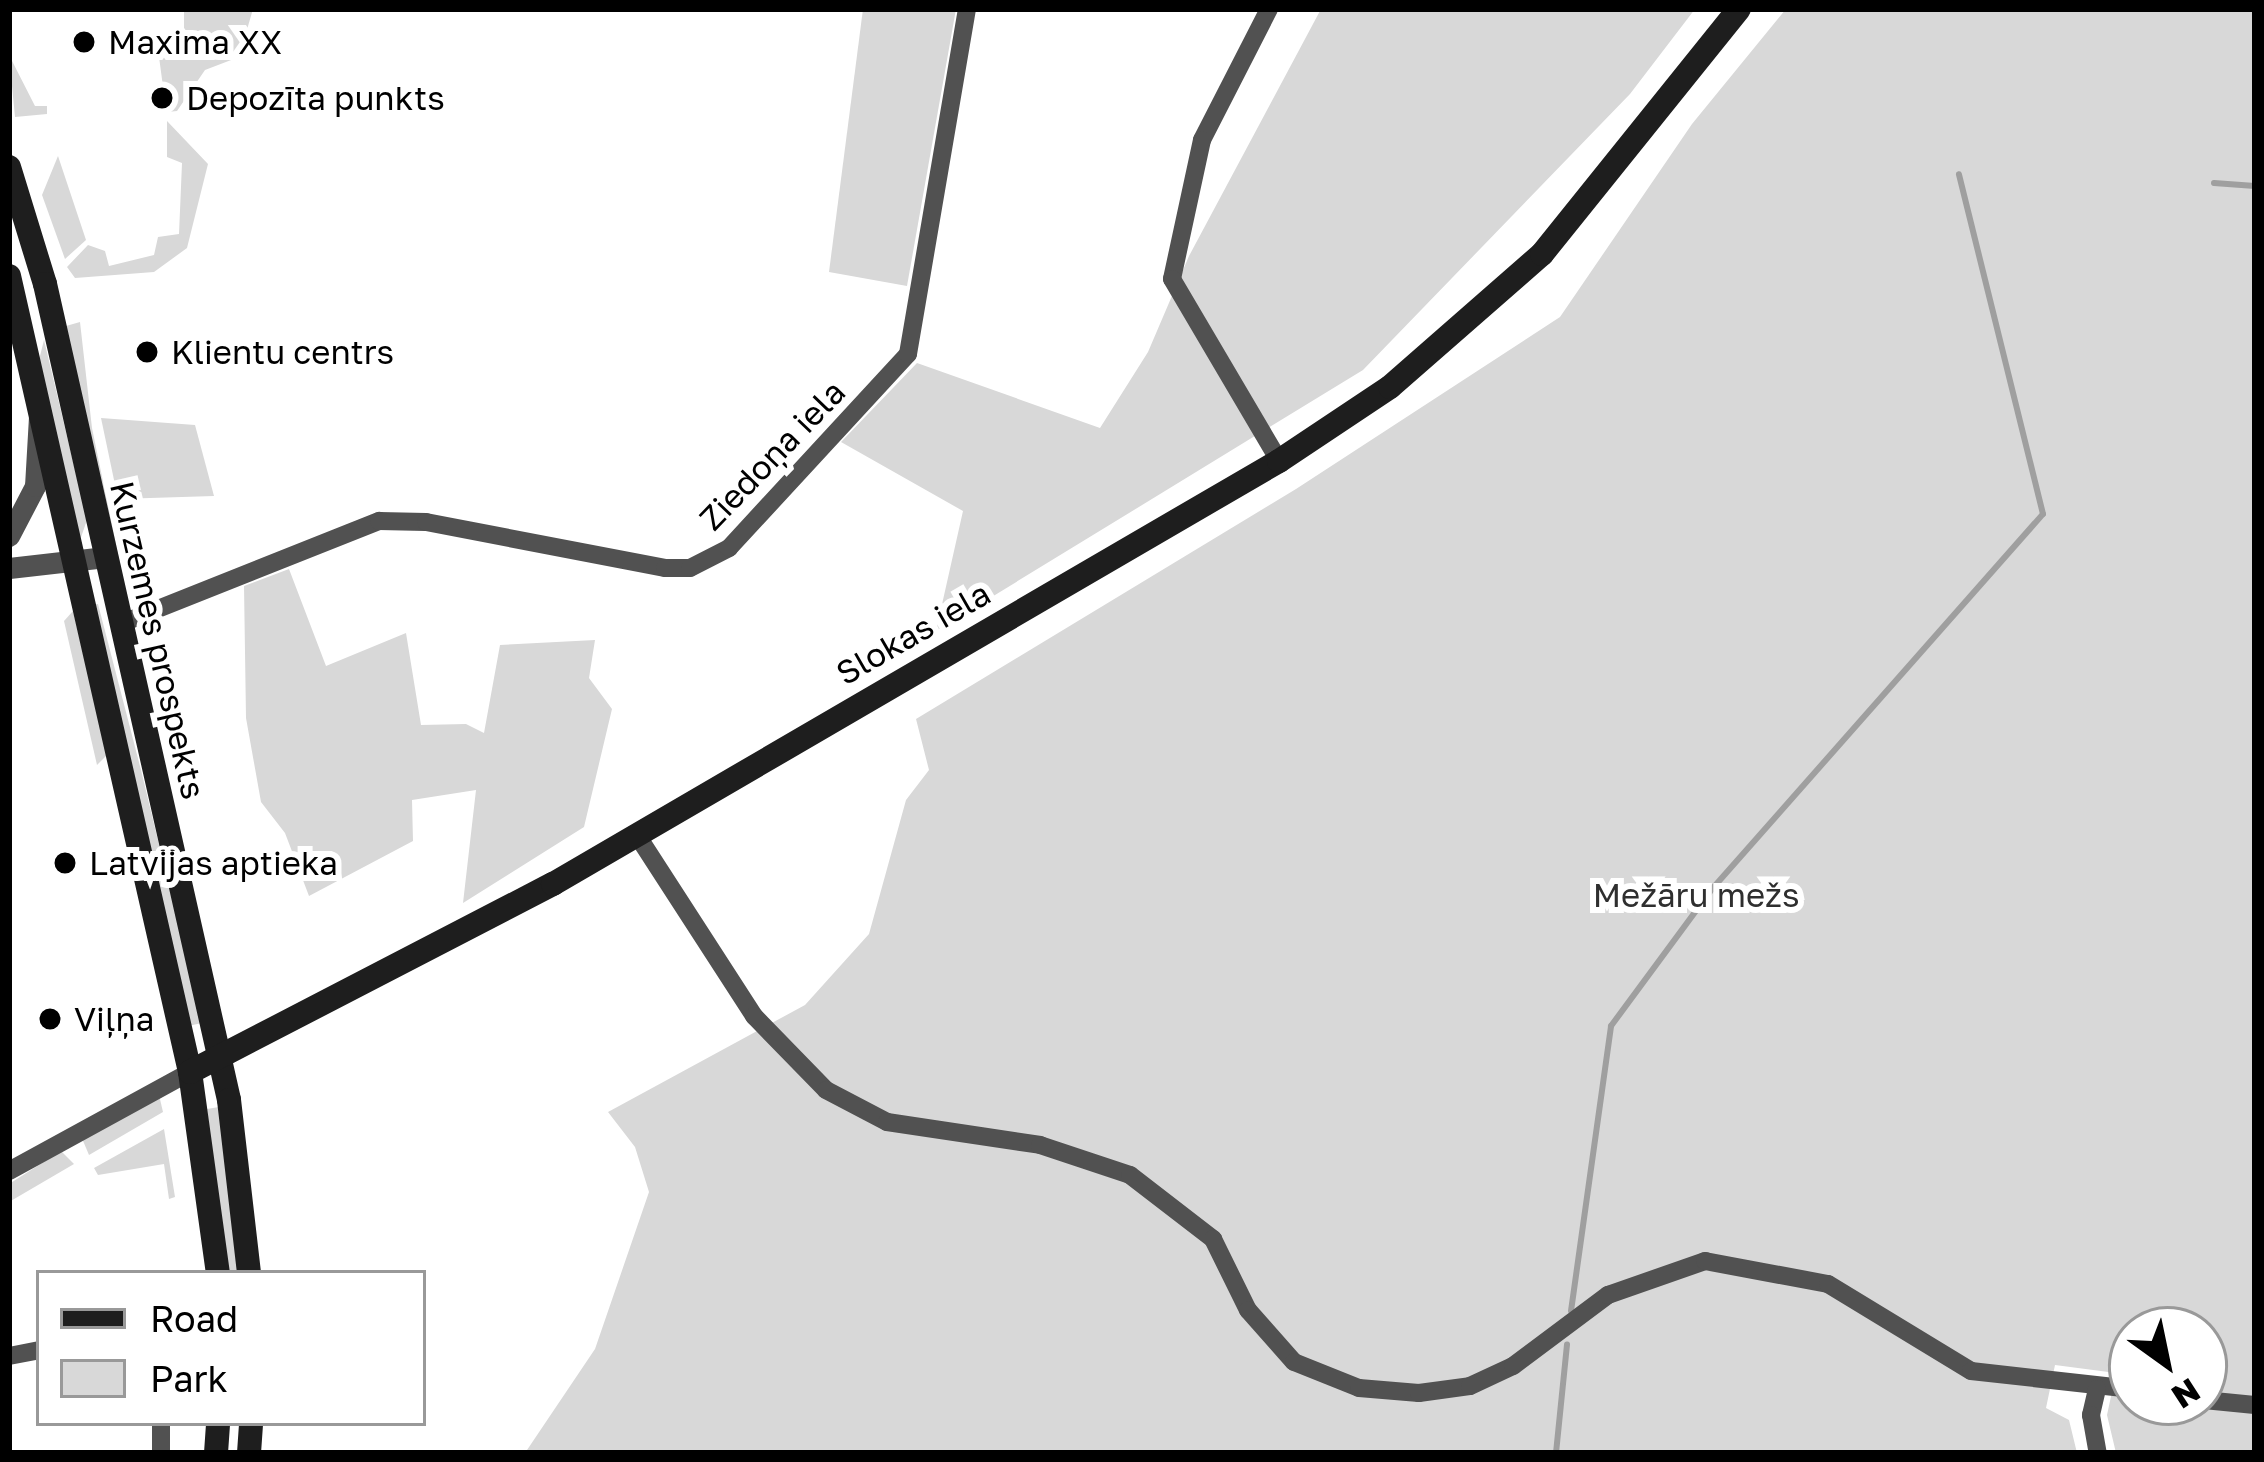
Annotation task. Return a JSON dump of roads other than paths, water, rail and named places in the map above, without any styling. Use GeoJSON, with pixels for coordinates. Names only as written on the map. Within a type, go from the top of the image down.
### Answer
{"type":"FeatureCollection","features":[{"type":"Feature","properties":{"kind":"main road","name":"Slokas iela"},"geometry":{"type":"LineString","coordinates":[[190,1072],[637,835],[1280,461],[1390,387],[1496,300],[1593,197],[1739,9]]}},
{"type":"Feature","properties":{"kind":"main road","name":"Kurzemes prospekts"},"geometry":{"type":"LineString","coordinates":[[9,167],[37,250],[220,1058],[249,1270]]}},
{"type":"Feature","properties":{"kind":"main road","name":"Kurzemes prospekts"},"geometry":{"type":"LineString","coordinates":[[9,276],[190,1072],[218,1270]]}},
{"type":"Feature","properties":{"kind":"street","name":"Ziedoņa iela"},"geometry":{"type":"LineString","coordinates":[[120,624],[379,521],[426,522],[665,568],[690,568],[729,548],[908,354],[967,9]]}},
{"type":"Feature","properties":{"kind":"street"},"geometry":{"type":"LineString","coordinates":[[1269,9],[1202,140],[1172,279],[1280,461]]}},
{"type":"Feature","properties":{"kind":"street"},"geometry":{"type":"LineString","coordinates":[[9,536],[35,487],[39,416]]}},
{"type":"Feature","properties":{"kind":"street"},"geometry":{"type":"LineString","coordinates":[[9,568],[105,557]]}},
{"type":"Feature","properties":{"kind":"street"},"geometry":{"type":"LineString","coordinates":[[637,835],[742,1000],[826,1090],[887,1122],[1040,1145],[1130,1174],[1213,1238],[1248,1310],[1294,1362],[1358,1388],[1419,1393],[1470,1386],[1513,1366],[1608,1295],[1705,1261],[1828,1284],[1970,1371],[2108,1389]]}},
{"type":"Feature","properties":{"kind":"street","name":"Slokas iela"},"geometry":{"type":"LineString","coordinates":[[9,1171],[190,1072]]}},
{"type":"Feature","properties":{"kind":"street"},"geometry":{"type":"LineString","coordinates":[[2097,1389],[2091,1415],[2098,1453]]}},
{"type":"Feature","properties":{"kind":"waterway"},"geometry":{"type":"LineString","coordinates":[[1571,1311],[1611,1026],[1712,889],[2043,514],[1959,174]]}},
{"type":"Feature","properties":{"kind":"waterway"},"geometry":{"type":"LineString","coordinates":[[2214,183],[2255,186]]}},
{"type":"Feature","properties":{"kind":"waterway"},"geometry":{"type":"LineString","coordinates":[[1556,1453],[1567,1345]]}},
{"type":"Feature","properties":{"kind":"place","name":"Maxima XX"},"geometry":{"type":"Point","coordinates":[84,42]}},
{"type":"Feature","properties":{"kind":"place","name":"Depozīta punkts"},"geometry":{"type":"Point","coordinates":[162,98]}},
{"type":"Feature","properties":{"kind":"place","name":"Klientu centrs"},"geometry":{"type":"Point","coordinates":[147,352]}},
{"type":"Feature","properties":{"kind":"place","name":"Latvijas aptieka"},"geometry":{"type":"Point","coordinates":[65,863]}},
{"type":"Feature","properties":{"kind":"place","name":"Viļņa"},"geometry":{"type":"Point","coordinates":[50,1019]}},
{"type":"Feature","properties":{"kind":"park label","name":"Mežāru mežs"},"geometry":{"type":"Point","coordinates":[1696,895]}}]}
